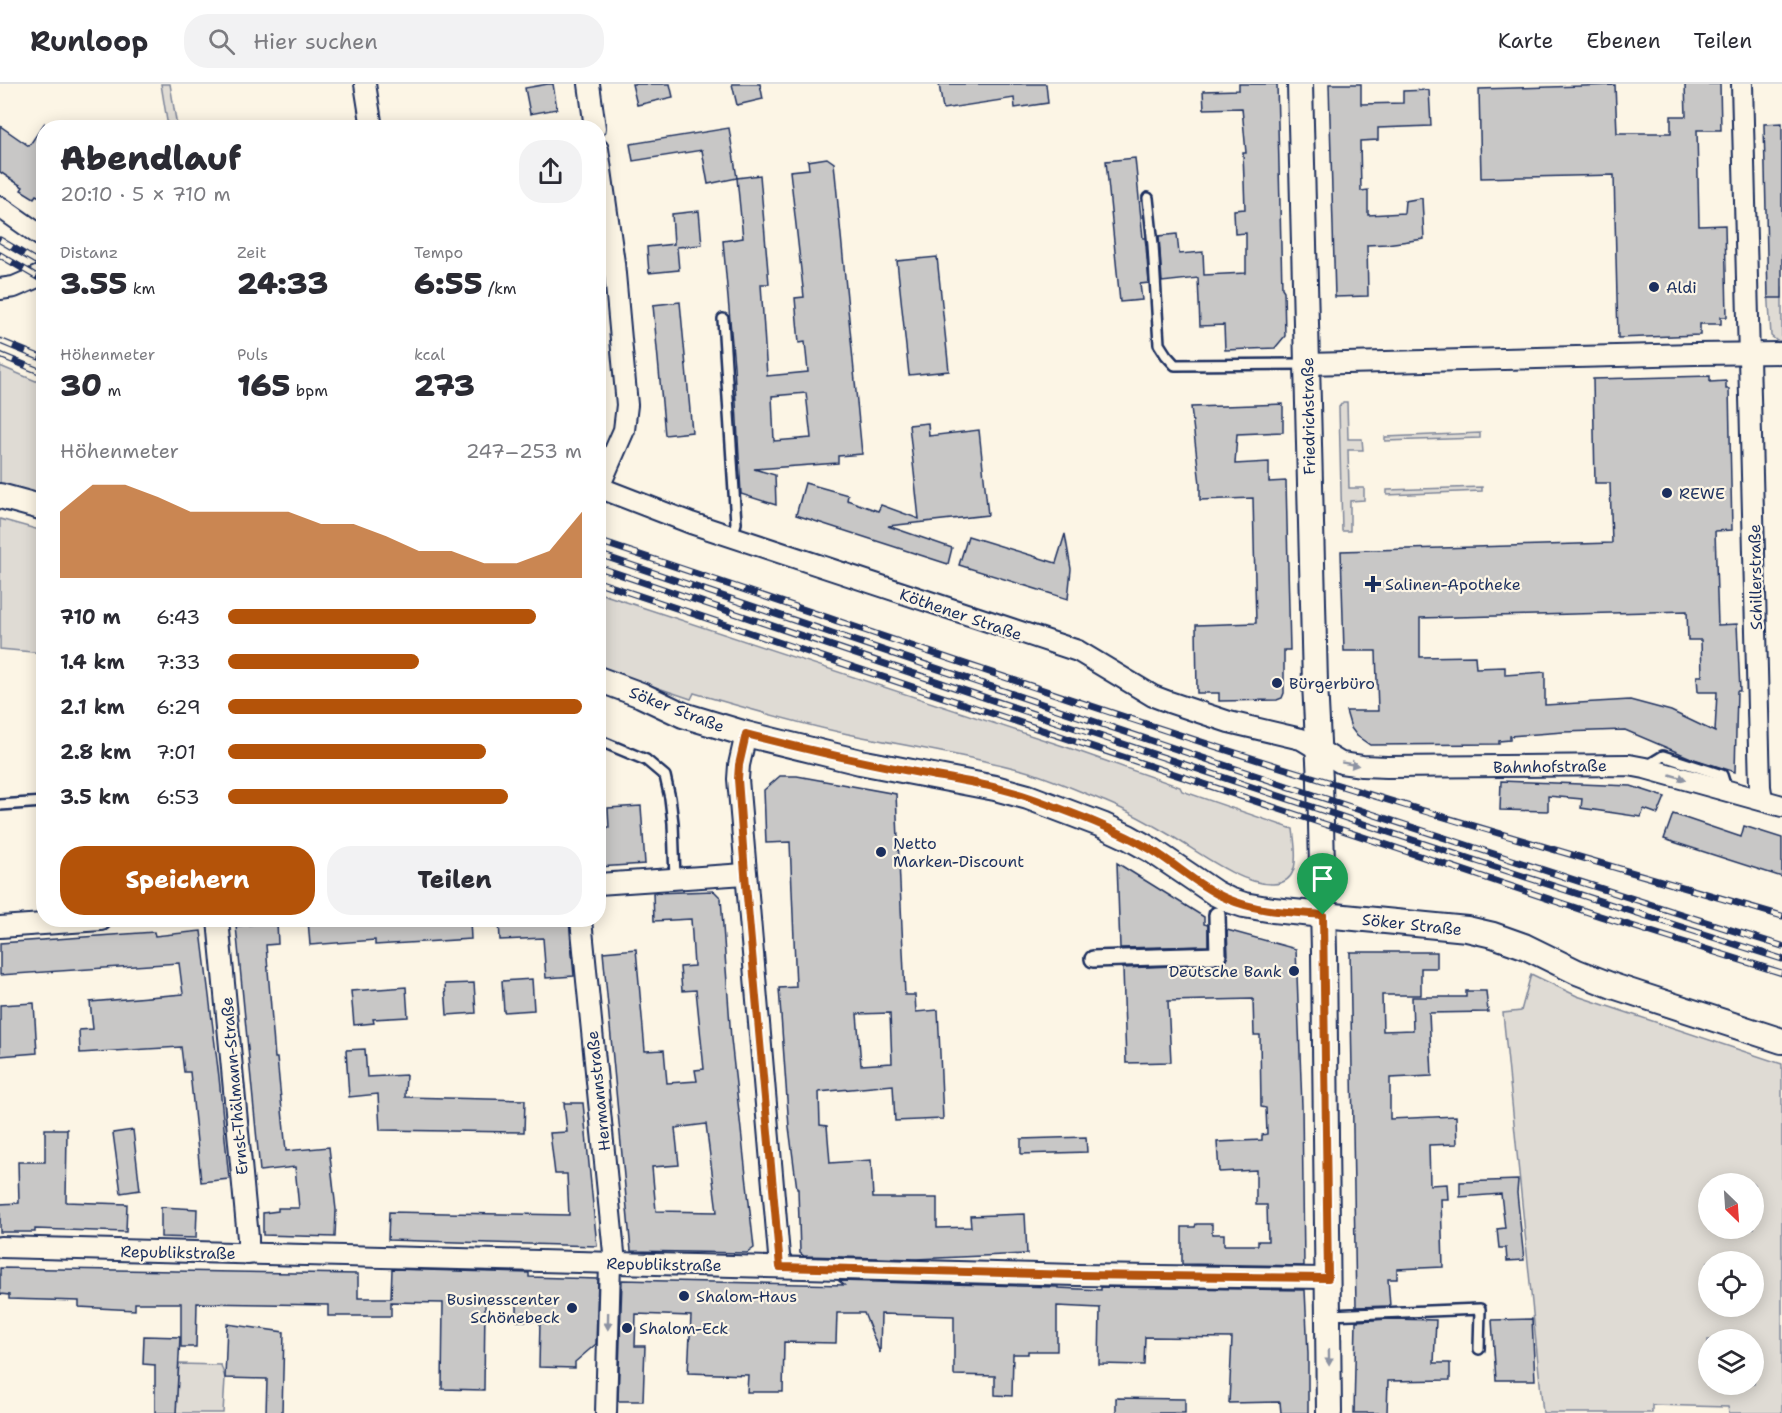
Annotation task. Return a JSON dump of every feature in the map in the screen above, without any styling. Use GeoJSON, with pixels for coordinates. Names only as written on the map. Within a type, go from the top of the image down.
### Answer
{"type":"FeatureCollection","features":[{"type":"Feature","properties":{"kind":"street"},"geometry":{"type":"LineString","coordinates":[[365,84],[371,120]]}},
{"type":"Feature","properties":{"kind":"street"},"geometry":{"type":"LineString","coordinates":[[589,84],[594,120]]}},
{"type":"Feature","properties":{"kind":"street","name":"Friedrichstraße"},"geometry":{"type":"LineString","coordinates":[[1300,84],[1323,915],[1329,1413]]}},
{"type":"Feature","properties":{"kind":"street","name":"Schillerstraße"},"geometry":{"type":"LineString","coordinates":[[1742,84],[1762,800]]}},
{"type":"Feature","properties":{"kind":"street"},"geometry":{"type":"LineString","coordinates":[[606,206],[626,374],[627,405],[624,430],[606,471]]}},
{"type":"Feature","properties":{"kind":"street"},"geometry":{"type":"LineString","coordinates":[[0,207],[36,232]]}},
{"type":"Feature","properties":{"kind":"street"},"geometry":{"type":"LineString","coordinates":[[0,289],[14,287],[36,277]]}},
{"type":"Feature","properties":{"kind":"street"},"geometry":{"type":"LineString","coordinates":[[1307,364],[1782,353]]}},
{"type":"Feature","properties":{"kind":"street","name":"Köthener Straße"},"geometry":{"type":"LineString","coordinates":[[606,490],[691,523],[1035,639],[1078,651],[1153,696],[1229,722],[1301,739],[1317,749]]}},
{"type":"Feature","properties":{"kind":"street"},"geometry":{"type":"LineString","coordinates":[[0,496],[36,506]]}},
{"type":"Feature","properties":{"kind":"street","name":"Söker Straße"},"geometry":{"type":"LineString","coordinates":[[606,682],[683,715],[746,734],[860,762],[995,788],[1028,797],[1128,837],[1229,900],[1262,909],[1467,929],[1493,935],[1524,946],[1591,978],[1782,1041]]}},
{"type":"Feature","properties":{"kind":"street"},"geometry":{"type":"LineString","coordinates":[[746,734],[738,779],[780,1267]]}},
{"type":"Feature","properties":{"kind":"street","name":"Bahnhofstraße"},"geometry":{"type":"LineString","coordinates":[[1317,749],[1341,763],[1362,766],[1629,765],[1782,806]]}},
{"type":"Feature","properties":{"kind":"street"},"geometry":{"type":"LineString","coordinates":[[606,883],[745,874]]}},
{"type":"Feature","properties":{"kind":"street"},"geometry":{"type":"LineString","coordinates":[[1093,959],[1218,955],[1218,915]]}},
{"type":"Feature","properties":{"kind":"street"},"geometry":{"type":"LineString","coordinates":[[0,927],[36,925]]}},
{"type":"Feature","properties":{"kind":"street","name":"Ernst-Thälmann-Straße"},"geometry":{"type":"LineString","coordinates":[[219,927],[248,1254]]}},
{"type":"Feature","properties":{"kind":"street","name":"Hermannstraße"},"geometry":{"type":"LineString","coordinates":[[582,927],[613,1263],[606,1413]]}},
{"type":"Feature","properties":{"kind":"street","name":"Republikstraße"},"geometry":{"type":"LineString","coordinates":[[0,1247],[1077,1275],[1328,1278]]}},
{"type":"Feature","properties":{"kind":"lane"},"geometry":{"type":"LineString","coordinates":[[1148,198],[1159,344],[1175,365],[1307,364]]}},
{"type":"Feature","properties":{"kind":"lane"},"geometry":{"type":"LineString","coordinates":[[723,319],[736,523],[732,537]]}},
{"type":"Feature","properties":{"kind":"lane"},"geometry":{"type":"LineString","coordinates":[[606,743],[646,760],[664,776],[673,823],[675,879]]}},
{"type":"Feature","properties":{"kind":"lane"},"geometry":{"type":"LineString","coordinates":[[0,805],[36,803]]}},
{"type":"Feature","properties":{"kind":"lane"},"geometry":{"type":"LineString","coordinates":[[1328,1315],[1480,1309],[1479,1349]]}},
{"type":"Feature","properties":{"kind":"shaded area"},"geometry":{"type":"Polygon","coordinates":[[[161,84],[170,84],[176,120],[167,120],[161,84]]]}},
{"type":"Feature","properties":{"kind":"shaded area"},"geometry":{"type":"Polygon","coordinates":[[[1768,287],[1782,287],[1782,341],[1777,341],[1771,336],[1768,287]]]}},
{"type":"Feature","properties":{"kind":"shaded area"},"geometry":{"type":"Polygon","coordinates":[[[0,366],[36,381],[36,494],[0,484],[0,366]]]}},
{"type":"Feature","properties":{"kind":"shaded area"},"geometry":{"type":"Polygon","coordinates":[[[1343,402],[1347,402],[1348,439],[1362,439],[1363,450],[1348,450],[1349,488],[1364,488],[1364,500],[1350,501],[1350,531],[1342,531],[1339,407],[1343,402]]]}},
{"type":"Feature","properties":{"kind":"shaded area"},"geometry":{"type":"Polygon","coordinates":[[[1480,433],[1480,438],[1385,441],[1385,437],[1480,433]]]}},
{"type":"Feature","properties":{"kind":"shaded area"},"geometry":{"type":"Polygon","coordinates":[[[1482,487],[1482,491],[1387,495],[1387,490],[1482,487]]]}},
{"type":"Feature","properties":{"kind":"shaded area"},"geometry":{"type":"Polygon","coordinates":[[[0,519],[36,529],[36,652],[0,649],[0,519]]]}},
{"type":"Feature","properties":{"kind":"shaded area"},"geometry":{"type":"Polygon","coordinates":[[[606,595],[1066,747],[1180,787],[1182,791],[1293,829],[1295,863],[1293,871],[1283,882],[1273,884],[1247,879],[1126,811],[1032,773],[829,730],[694,693],[691,699],[606,670],[606,595]]]}},
{"type":"Feature","properties":{"kind":"shaded area"},"geometry":{"type":"Polygon","coordinates":[[[1531,974],[1577,996],[1782,1064],[1782,1413],[1729,1413],[1728,1407],[1652,1405],[1652,1413],[1543,1413],[1503,1013],[1521,1011],[1531,974]]]}},
{"type":"Feature","properties":{"kind":"shaded area"},"geometry":{"type":"Polygon","coordinates":[[[179,1364],[221,1365],[225,1378],[223,1413],[176,1413],[179,1364]]]}},
{"type":"Feature","properties":{"kind":"building"},"geometry":{"type":"Polygon","coordinates":[[[553,84],[557,109],[530,114],[525,88],[553,84]]]}},
{"type":"Feature","properties":{"kind":"building"},"geometry":{"type":"Polygon","coordinates":[[[632,84],[670,84],[673,97],[637,105],[632,84]]]}},
{"type":"Feature","properties":{"kind":"building"},"geometry":{"type":"Polygon","coordinates":[[[732,84],[760,84],[763,99],[737,105],[732,84]]]}},
{"type":"Feature","properties":{"kind":"building"},"geometry":{"type":"Polygon","coordinates":[[[939,84],[1046,84],[1048,103],[1015,108],[1014,98],[943,109],[939,84]]]}},
{"type":"Feature","properties":{"kind":"building"},"geometry":{"type":"Polygon","coordinates":[[[1239,84],[1277,84],[1285,336],[1275,348],[1225,350],[1224,325],[1200,326],[1198,278],[1162,282],[1159,236],[1177,234],[1179,254],[1203,252],[1204,275],[1246,273],[1246,233],[1235,234],[1234,210],[1245,209],[1243,153],[1246,153],[1242,108],[1204,109],[1203,91],[1239,90],[1239,84]]]}},
{"type":"Feature","properties":{"kind":"building"},"geometry":{"type":"Polygon","coordinates":[[[1329,84],[1361,84],[1361,104],[1403,103],[1403,91],[1429,90],[1431,126],[1378,128],[1378,140],[1360,141],[1361,191],[1368,190],[1368,215],[1404,213],[1405,201],[1422,198],[1424,239],[1367,245],[1368,296],[1335,297],[1329,84]]]}},
{"type":"Feature","properties":{"kind":"building"},"geometry":{"type":"Polygon","coordinates":[[[1685,84],[1720,84],[1721,130],[1697,130],[1699,226],[1725,225],[1727,317],[1721,317],[1721,324],[1700,324],[1700,335],[1618,338],[1614,175],[1481,178],[1479,89],[1615,85],[1617,133],[1671,133],[1671,116],[1686,116],[1685,84]]]}},
{"type":"Feature","properties":{"kind":"building"},"geometry":{"type":"Polygon","coordinates":[[[1782,123],[1782,298],[1768,298],[1764,124],[1782,123]]]}},
{"type":"Feature","properties":{"kind":"building"},"geometry":{"type":"Polygon","coordinates":[[[0,126],[29,146],[36,136],[36,195],[34,198],[21,190],[23,187],[0,172],[0,126]]]}},
{"type":"Feature","properties":{"kind":"building"},"geometry":{"type":"Polygon","coordinates":[[[729,128],[737,178],[708,184],[702,150],[633,161],[630,144],[729,128]]]}},
{"type":"Feature","properties":{"kind":"building"},"geometry":{"type":"Polygon","coordinates":[[[827,158],[834,163],[862,454],[838,456],[838,463],[754,469],[775,475],[776,505],[741,494],[734,366],[723,241],[743,238],[737,178],[760,175],[769,284],[761,284],[767,376],[808,372],[805,342],[799,343],[795,298],[804,297],[790,171],[809,169],[808,161],[827,158]],[[806,393],[772,396],[774,441],[811,438],[806,393]]]}},
{"type":"Feature","properties":{"kind":"building"},"geometry":{"type":"Polygon","coordinates":[[[1135,158],[1149,283],[1140,284],[1142,300],[1120,302],[1106,161],[1135,158]]]}},
{"type":"Feature","properties":{"kind":"building"},"geometry":{"type":"Polygon","coordinates":[[[699,211],[702,245],[677,247],[679,270],[649,273],[647,247],[674,244],[672,214],[699,211]]]}},
{"type":"Feature","properties":{"kind":"building"},"geometry":{"type":"Polygon","coordinates":[[[937,257],[949,371],[909,375],[897,261],[937,257]]]}},
{"type":"Feature","properties":{"kind":"building"},"geometry":{"type":"Polygon","coordinates":[[[680,302],[692,432],[665,435],[653,305],[680,302]]]}},
{"type":"Feature","properties":{"kind":"building"},"geometry":{"type":"Polygon","coordinates":[[[1710,376],[1710,382],[1726,381],[1726,389],[1729,389],[1732,530],[1715,531],[1718,625],[1737,624],[1740,691],[1737,691],[1735,772],[1691,758],[1625,730],[1510,736],[1510,740],[1499,741],[1499,744],[1370,745],[1357,736],[1351,728],[1346,711],[1378,711],[1376,651],[1344,651],[1341,551],[1612,543],[1610,483],[1595,483],[1593,379],[1710,376]],[[1687,611],[1420,618],[1420,657],[1475,656],[1476,668],[1505,667],[1505,675],[1545,672],[1545,705],[1630,700],[1671,711],[1715,732],[1717,692],[1698,692],[1697,676],[1702,676],[1701,640],[1688,640],[1687,611]]]}},
{"type":"Feature","properties":{"kind":"building"},"geometry":{"type":"Polygon","coordinates":[[[1283,404],[1283,432],[1237,434],[1235,464],[1269,462],[1269,482],[1286,481],[1290,650],[1284,650],[1284,693],[1282,698],[1277,700],[1219,701],[1219,693],[1197,693],[1196,625],[1256,623],[1253,498],[1200,500],[1191,407],[1283,404]]]}},
{"type":"Feature","properties":{"kind":"building"},"geometry":{"type":"Polygon","coordinates":[[[928,423],[929,436],[979,430],[988,515],[888,526],[952,548],[948,564],[796,515],[805,483],[848,495],[847,500],[878,511],[881,505],[919,519],[909,425],[928,423]]]}},
{"type":"Feature","properties":{"kind":"building"},"geometry":{"type":"Polygon","coordinates":[[[1065,534],[1071,569],[1068,599],[959,565],[968,536],[1056,563],[1065,534]]]}},
{"type":"Feature","properties":{"kind":"building"},"geometry":{"type":"Polygon","coordinates":[[[780,776],[797,776],[896,794],[905,995],[915,995],[916,1012],[938,1010],[943,1119],[895,1121],[893,1085],[819,1092],[820,1125],[827,1126],[830,1163],[871,1160],[873,1198],[937,1198],[937,1228],[971,1227],[970,1216],[1025,1214],[1027,1254],[916,1259],[804,1256],[800,1253],[798,1189],[789,1127],[779,988],[796,987],[790,842],[766,843],[764,790],[780,776]],[[890,1013],[857,1014],[861,1065],[892,1063],[890,1013]]]}},
{"type":"Feature","properties":{"kind":"building"},"geometry":{"type":"Polygon","coordinates":[[[1501,781],[1631,786],[1665,797],[1658,814],[1644,809],[1641,817],[1581,808],[1582,799],[1548,796],[1548,811],[1500,810],[1501,781]]]}},
{"type":"Feature","properties":{"kind":"building"},"geometry":{"type":"Polygon","coordinates":[[[641,806],[645,864],[606,866],[608,808],[641,806]]]}},
{"type":"Feature","properties":{"kind":"building"},"geometry":{"type":"Polygon","coordinates":[[[1673,814],[1741,837],[1744,826],[1782,838],[1782,877],[1664,839],[1673,814]]]}},
{"type":"Feature","properties":{"kind":"building"},"geometry":{"type":"Polygon","coordinates":[[[1117,863],[1204,917],[1204,924],[1208,925],[1208,946],[1120,948],[1117,863]]]}},
{"type":"Feature","properties":{"kind":"building"},"geometry":{"type":"Polygon","coordinates":[[[714,891],[721,898],[731,1039],[754,1248],[747,1253],[631,1251],[603,952],[636,949],[645,1051],[664,1050],[667,1083],[697,1081],[695,1070],[704,1069],[696,990],[682,991],[680,967],[694,966],[691,919],[654,921],[653,893],[714,891]],[[706,1124],[675,1128],[679,1165],[652,1167],[656,1211],[717,1212],[706,1124]]]}},
{"type":"Feature","properties":{"kind":"building"},"geometry":{"type":"Polygon","coordinates":[[[236,927],[277,927],[278,944],[266,945],[275,1058],[277,1058],[286,1151],[329,1147],[336,1210],[335,1237],[263,1235],[263,1213],[278,1211],[278,1208],[299,1208],[295,1167],[260,1171],[236,927]]]}},
{"type":"Feature","properties":{"kind":"building"},"geometry":{"type":"Polygon","coordinates":[[[309,927],[470,927],[471,939],[375,945],[375,940],[310,945],[309,927]]]}},
{"type":"Feature","properties":{"kind":"building"},"geometry":{"type":"Polygon","coordinates":[[[499,927],[570,927],[574,976],[546,978],[543,938],[500,940],[499,927]]]}},
{"type":"Feature","properties":{"kind":"building"},"geometry":{"type":"Polygon","coordinates":[[[1227,930],[1296,949],[1302,1106],[1304,1266],[1182,1264],[1182,1227],[1212,1224],[1212,1234],[1224,1234],[1224,1245],[1258,1245],[1258,1241],[1268,1241],[1267,1205],[1256,1205],[1256,1170],[1219,1172],[1217,1142],[1262,1140],[1262,1135],[1267,1134],[1266,1108],[1261,1107],[1260,1035],[1254,1035],[1253,999],[1168,1001],[1171,1062],[1126,1063],[1123,968],[1223,964],[1228,955],[1227,930]]]}},
{"type":"Feature","properties":{"kind":"building"},"geometry":{"type":"Polygon","coordinates":[[[201,931],[229,1179],[201,1182],[190,1072],[184,1072],[181,1047],[80,1053],[79,1030],[93,1029],[90,1002],[183,994],[179,963],[0,975],[0,943],[154,932],[155,936],[201,931]]]}},
{"type":"Feature","properties":{"kind":"building"},"geometry":{"type":"Polygon","coordinates":[[[1350,952],[1437,952],[1437,968],[1421,968],[1421,995],[1382,995],[1383,1031],[1413,1030],[1412,997],[1466,997],[1466,991],[1486,991],[1488,1012],[1429,1013],[1432,1076],[1390,1078],[1390,1119],[1456,1116],[1457,1144],[1429,1145],[1430,1185],[1447,1184],[1448,1199],[1441,1199],[1443,1267],[1397,1269],[1397,1279],[1388,1279],[1390,1306],[1356,1307],[1350,952]]]}},
{"type":"Feature","properties":{"kind":"building"},"geometry":{"type":"Polygon","coordinates":[[[532,979],[534,1010],[504,1012],[502,981],[532,979]]]}},
{"type":"Feature","properties":{"kind":"building"},"geometry":{"type":"Polygon","coordinates":[[[474,983],[476,1013],[447,1015],[445,984],[474,983]]]}},
{"type":"Feature","properties":{"kind":"building"},"geometry":{"type":"Polygon","coordinates":[[[406,987],[408,1017],[373,1019],[374,1023],[354,1025],[351,991],[406,987]]]}},
{"type":"Feature","properties":{"kind":"building"},"geometry":{"type":"Polygon","coordinates":[[[34,1003],[37,1053],[0,1056],[0,1005],[34,1003]]]}},
{"type":"Feature","properties":{"kind":"building"},"geometry":{"type":"Polygon","coordinates":[[[365,1049],[367,1077],[406,1075],[405,1097],[525,1100],[524,1132],[380,1130],[378,1094],[349,1097],[346,1050],[365,1049]]]}},
{"type":"Feature","properties":{"kind":"building"},"geometry":{"type":"Polygon","coordinates":[[[564,1103],[583,1103],[597,1246],[388,1240],[389,1212],[569,1215],[567,1174],[555,1174],[550,1133],[567,1132],[564,1103]]]}},
{"type":"Feature","properties":{"kind":"building"},"geometry":{"type":"Polygon","coordinates":[[[45,1129],[67,1129],[66,1202],[127,1204],[126,1232],[35,1229],[35,1232],[0,1232],[0,1204],[19,1203],[18,1162],[45,1162],[45,1129]]]}},
{"type":"Feature","properties":{"kind":"building"},"geometry":{"type":"Polygon","coordinates":[[[133,1130],[140,1190],[121,1193],[113,1133],[133,1130]]]}},
{"type":"Feature","properties":{"kind":"building"},"geometry":{"type":"Polygon","coordinates":[[[1086,1137],[1087,1152],[1021,1154],[1021,1139],[1086,1137]]]}},
{"type":"Feature","properties":{"kind":"building"},"geometry":{"type":"Polygon","coordinates":[[[1518,1180],[1517,1193],[1524,1260],[1507,1261],[1506,1248],[1499,1248],[1497,1229],[1505,1228],[1501,1194],[1460,1197],[1460,1182],[1518,1180]]]}},
{"type":"Feature","properties":{"kind":"building"},"geometry":{"type":"Polygon","coordinates":[[[161,1207],[197,1209],[196,1238],[161,1237],[161,1207]]]}},
{"type":"Feature","properties":{"kind":"building"},"geometry":{"type":"Polygon","coordinates":[[[0,1268],[358,1274],[358,1298],[391,1298],[392,1269],[529,1273],[529,1277],[598,1279],[596,1344],[575,1362],[575,1368],[539,1367],[540,1321],[517,1321],[517,1303],[485,1303],[484,1390],[442,1389],[443,1303],[391,1302],[391,1316],[328,1316],[328,1305],[197,1303],[196,1347],[181,1347],[181,1303],[135,1303],[135,1310],[79,1307],[79,1301],[9,1299],[9,1295],[0,1294],[0,1268]]]}},
{"type":"Feature","properties":{"kind":"building"},"geometry":{"type":"Polygon","coordinates":[[[622,1280],[844,1285],[839,1281],[1101,1290],[1101,1287],[1305,1290],[1308,1413],[1281,1413],[1280,1402],[1229,1403],[1232,1338],[1145,1337],[1144,1365],[1099,1364],[1100,1308],[1057,1306],[1057,1351],[1028,1351],[1028,1354],[1013,1354],[1012,1396],[995,1395],[995,1376],[954,1375],[954,1316],[881,1314],[880,1353],[864,1313],[837,1313],[836,1343],[784,1342],[783,1392],[747,1392],[748,1375],[688,1373],[691,1316],[636,1314],[635,1346],[645,1346],[643,1401],[618,1401],[622,1280]]]}},
{"type":"Feature","properties":{"kind":"building"},"geometry":{"type":"Polygon","coordinates":[[[1532,1319],[1535,1380],[1496,1380],[1492,1320],[1532,1319]]]}},
{"type":"Feature","properties":{"kind":"building"},"geometry":{"type":"Polygon","coordinates":[[[1436,1320],[1434,1363],[1450,1363],[1450,1380],[1388,1381],[1387,1413],[1354,1413],[1356,1321],[1436,1320]]]}},
{"type":"Feature","properties":{"kind":"building"},"geometry":{"type":"Polygon","coordinates":[[[227,1324],[284,1332],[282,1413],[266,1413],[267,1379],[225,1378],[227,1324]]]}},
{"type":"Feature","properties":{"kind":"building"},"geometry":{"type":"Polygon","coordinates":[[[144,1336],[180,1337],[176,1413],[155,1413],[155,1365],[143,1364],[144,1336]]]}},
{"type":"Feature","properties":{"kind":"building"},"geometry":{"type":"Polygon","coordinates":[[[1116,1398],[1185,1399],[1185,1413],[1116,1413],[1116,1398]]]}},
{"type":"Feature","properties":{"kind":"railway"},"geometry":{"type":"LineString","coordinates":[[0,240],[36,261]]}},
{"type":"Feature","properties":{"kind":"railway"},"geometry":{"type":"LineString","coordinates":[[0,255],[36,276]]}},
{"type":"Feature","properties":{"kind":"railway"},"geometry":{"type":"LineString","coordinates":[[0,341],[36,356]]}},
{"type":"Feature","properties":{"kind":"railway"},"geometry":{"type":"LineString","coordinates":[[0,355],[36,370]]}},
{"type":"Feature","properties":{"kind":"railway"},"geometry":{"type":"LineString","coordinates":[[606,544],[1194,740],[1467,824],[1782,916]]}},
{"type":"Feature","properties":{"kind":"railway"},"geometry":{"type":"LineString","coordinates":[[606,557],[1337,803],[1782,946]]}},
{"type":"Feature","properties":{"kind":"railway"},"geometry":{"type":"LineString","coordinates":[[606,570],[1337,815],[1782,959]]}},
{"type":"Feature","properties":{"kind":"railway"},"geometry":{"type":"LineString","coordinates":[[606,585],[1600,916],[1782,973]]}},
{"type":"Feature","properties":{"kind":"place","name":"Aldi"},"geometry":{"type":"Point","coordinates":[1654,287]}},
{"type":"Feature","properties":{"kind":"place","name":"REWE"},"geometry":{"type":"Point","coordinates":[1667,493]}},
{"type":"Feature","properties":{"kind":"place","name":"Salinen-Apotheke"},"geometry":{"type":"Point","coordinates":[1373,584]}},
{"type":"Feature","properties":{"kind":"place","name":"Bürgerbüro"},"geometry":{"type":"Point","coordinates":[1277,683]}},
{"type":"Feature","properties":{"kind":"place","name":"Netto Marken-Discount"},"geometry":{"type":"Point","coordinates":[881,852]}},
{"type":"Feature","properties":{"kind":"place","name":"Deutsche Bank"},"geometry":{"type":"Point","coordinates":[1294,971]}},
{"type":"Feature","properties":{"kind":"place","name":"Shalom-Haus"},"geometry":{"type":"Point","coordinates":[684,1296]}},
{"type":"Feature","properties":{"kind":"place","name":"Businesscenter Schönebeck"},"geometry":{"type":"Point","coordinates":[572,1308]}},
{"type":"Feature","properties":{"kind":"place","name":"Shalom-Eck"},"geometry":{"type":"Point","coordinates":[627,1328]}},
{"type":"Feature","properties":{"kind":"route"},"geometry":{"type":"LineString","coordinates":[[746,734],[860,762],[995,788],[1028,797],[1128,837],[1229,900],[1262,909],[1323,915],[1328,1278],[1077,1275],[780,1267],[738,779],[746,734]]}}]}
